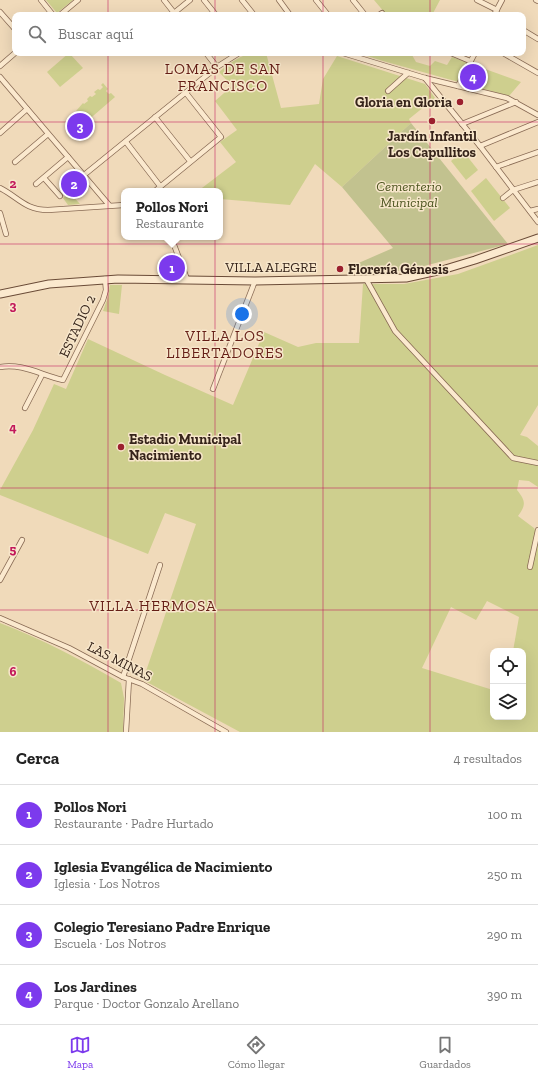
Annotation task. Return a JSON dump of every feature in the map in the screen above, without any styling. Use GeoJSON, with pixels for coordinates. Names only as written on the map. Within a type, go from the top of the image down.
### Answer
{"type":"FeatureCollection","features":[{"type":"Feature","properties":{"kind":"main road","name":"VILLA ALEGRE"},"geometry":{"type":"LineString","coordinates":[[0,294],[49,284],[106,279],[255,281],[406,278],[442,270],[475,260],[538,238]]}},
{"type":"Feature","properties":{"kind":"street"},"geometry":{"type":"LineString","coordinates":[[41,0],[51,12]]}},
{"type":"Feature","properties":{"kind":"street"},"geometry":{"type":"LineString","coordinates":[[64,12],[78,0]]}},
{"type":"Feature","properties":{"kind":"street"},"geometry":{"type":"LineString","coordinates":[[164,0],[173,12]]}},
{"type":"Feature","properties":{"kind":"street"},"geometry":{"type":"LineString","coordinates":[[177,12],[190,0]]}},
{"type":"Feature","properties":{"kind":"street"},"geometry":{"type":"LineString","coordinates":[[204,0],[214,12]]}},
{"type":"Feature","properties":{"kind":"street"},"geometry":{"type":"LineString","coordinates":[[242,0],[252,12]]}},
{"type":"Feature","properties":{"kind":"street"},"geometry":{"type":"LineString","coordinates":[[279,0],[288,12]]}},
{"type":"Feature","properties":{"kind":"street"},"geometry":{"type":"LineString","coordinates":[[316,0],[326,12]]}},
{"type":"Feature","properties":{"kind":"street"},"geometry":{"type":"LineString","coordinates":[[353,0],[363,12]]}},
{"type":"Feature","properties":{"kind":"street"},"geometry":{"type":"LineString","coordinates":[[477,0],[493,12]]}},
{"type":"Feature","properties":{"kind":"street"},"geometry":{"type":"LineString","coordinates":[[497,12],[502,0]]}},
{"type":"Feature","properties":{"kind":"street"},"geometry":{"type":"LineString","coordinates":[[0,12],[12,26]]}},
{"type":"Feature","properties":{"kind":"street"},"geometry":{"type":"LineString","coordinates":[[526,32],[538,39]]}},
{"type":"Feature","properties":{"kind":"street"},"geometry":{"type":"LineString","coordinates":[[0,66],[12,56]]}},
{"type":"Feature","properties":{"kind":"street"},"geometry":{"type":"LineString","coordinates":[[208,56],[217,67]]}},
{"type":"Feature","properties":{"kind":"street"},"geometry":{"type":"LineString","coordinates":[[84,175],[217,67],[234,56]]}},
{"type":"Feature","properties":{"kind":"street"},"geometry":{"type":"LineString","coordinates":[[353,56],[425,78],[507,98],[538,115]]}},
{"type":"Feature","properties":{"kind":"street"},"geometry":{"type":"LineString","coordinates":[[459,56],[470,61]]}},
{"type":"Feature","properties":{"kind":"street"},"geometry":{"type":"LineString","coordinates":[[458,86],[473,56]]}},
{"type":"Feature","properties":{"kind":"street"},"geometry":{"type":"LineString","coordinates":[[509,56],[538,73]]}},
{"type":"Feature","properties":{"kind":"street"},"geometry":{"type":"LineString","coordinates":[[388,91],[408,73]]}},
{"type":"Feature","properties":{"kind":"street"},"geometry":{"type":"LineString","coordinates":[[0,77],[109,205]]}},
{"type":"Feature","properties":{"kind":"street"},"geometry":{"type":"LineString","coordinates":[[425,78],[480,146],[538,222]]}},
{"type":"Feature","properties":{"kind":"street"},"geometry":{"type":"LineString","coordinates":[[126,142],[160,186],[221,137],[186,93]]}},
{"type":"Feature","properties":{"kind":"street"},"geometry":{"type":"LineString","coordinates":[[462,124],[516,102]]}},
{"type":"Feature","properties":{"kind":"street"},"geometry":{"type":"LineString","coordinates":[[0,133],[27,109]]}},
{"type":"Feature","properties":{"kind":"street"},"geometry":{"type":"LineString","coordinates":[[155,117],[190,161]]}},
{"type":"Feature","properties":{"kind":"street"},"geometry":{"type":"LineString","coordinates":[[480,146],[538,122]]}},
{"type":"Feature","properties":{"kind":"street"},"geometry":{"type":"LineString","coordinates":[[15,162],[48,134]]}},
{"type":"Feature","properties":{"kind":"street"},"geometry":{"type":"LineString","coordinates":[[496,167],[538,152]]}},
{"type":"Feature","properties":{"kind":"street"},"geometry":{"type":"LineString","coordinates":[[36,184],[68,157]]}},
{"type":"Feature","properties":{"kind":"street"},"geometry":{"type":"LineString","coordinates":[[44,178],[60,196]]}},
{"type":"Feature","properties":{"kind":"street"},"geometry":{"type":"LineString","coordinates":[[503,198],[513,190],[538,182]]}},
{"type":"Feature","properties":{"kind":"street"},"geometry":{"type":"LineString","coordinates":[[0,188],[24,205],[38,209],[48,210],[121,205]]}},
{"type":"Feature","properties":{"kind":"street"},"geometry":{"type":"LineString","coordinates":[[530,211],[538,209]]}},
{"type":"Feature","properties":{"kind":"street"},"geometry":{"type":"LineString","coordinates":[[0,213],[6,234]]}},
{"type":"Feature","properties":{"kind":"street"},"geometry":{"type":"LineString","coordinates":[[172,240],[187,279]]}},
{"type":"Feature","properties":{"kind":"street","name":"ESTADIO 2"},"geometry":{"type":"LineString","coordinates":[[42,375],[63,380],[103,300],[106,290],[106,279]]}},
{"type":"Feature","properties":{"kind":"street"},"geometry":{"type":"LineString","coordinates":[[366,279],[395,331],[513,458],[538,463]]}},
{"type":"Feature","properties":{"kind":"street"},"geometry":{"type":"LineString","coordinates":[[213,389],[255,281]]}},
{"type":"Feature","properties":{"kind":"street"},"geometry":{"type":"LineString","coordinates":[[0,367],[18,366],[42,375],[25,408]]}},
{"type":"Feature","properties":{"kind":"street"},"geometry":{"type":"LineString","coordinates":[[530,567],[538,530]]}},
{"type":"Feature","properties":{"kind":"street"},"geometry":{"type":"LineString","coordinates":[[0,580],[22,540]]}},
{"type":"Feature","properties":{"kind":"street"},"geometry":{"type":"LineString","coordinates":[[123,677],[160,564]]}},
{"type":"Feature","properties":{"kind":"street","name":"LAS MINAS"},"geometry":{"type":"LineString","coordinates":[[0,618],[69,648],[123,677],[142,684],[226,732]]}},
{"type":"Feature","properties":{"kind":"street"},"geometry":{"type":"LineString","coordinates":[[126,732],[129,679]]}},
{"type":"Feature","properties":{"kind":"green space"},"geometry":{"type":"Polygon","coordinates":[[[46,0],[73,0],[58,12],[56,12],[46,0]]]}},
{"type":"Feature","properties":{"kind":"green space"},"geometry":{"type":"Polygon","coordinates":[[[374,0],[440,0],[434,12],[384,12],[374,0]]]}},
{"type":"Feature","properties":{"kind":"green space"},"geometry":{"type":"Polygon","coordinates":[[[66,56],[72,56],[83,68],[60,87],[47,72],[66,56]]]}},
{"type":"Feature","properties":{"kind":"green space"},"geometry":{"type":"Polygon","coordinates":[[[244,56],[267,56],[281,108],[319,104],[323,79],[337,56],[425,84],[435,98],[409,119],[411,123],[342,187],[315,164],[290,205],[223,199],[223,188],[202,188],[236,162],[220,142],[237,130],[215,101],[232,86],[219,72],[244,56]]]}},
{"type":"Feature","properties":{"kind":"green space"},"geometry":{"type":"Polygon","coordinates":[[[367,56],[413,56],[416,62],[430,66],[435,61],[447,65],[452,57],[521,82],[509,96],[367,56]]]}},
{"type":"Feature","properties":{"kind":"green space"},"geometry":{"type":"Polygon","coordinates":[[[103,83],[108,89],[106,91],[115,97],[86,122],[76,111],[83,103],[84,104],[88,101],[87,99],[90,96],[92,97],[96,94],[94,92],[103,87],[101,85],[103,83]]]}},
{"type":"Feature","properties":{"kind":"green space","name":"Cementerio Municipal"},"geometry":{"type":"Polygon","coordinates":[[[411,123],[508,244],[409,270],[360,274],[354,265],[393,248],[342,187],[411,123]]]}},
{"type":"Feature","properties":{"kind":"green space"},"geometry":{"type":"Polygon","coordinates":[[[463,151],[478,170],[466,180],[451,161],[463,151]]]}},
{"type":"Feature","properties":{"kind":"green space"},"geometry":{"type":"Polygon","coordinates":[[[486,178],[510,208],[494,221],[471,191],[486,178]]]}},
{"type":"Feature","properties":{"kind":"green space"},"geometry":{"type":"Polygon","coordinates":[[[70,193],[80,204],[68,205],[63,198],[70,193]]]}},
{"type":"Feature","properties":{"kind":"green space"},"geometry":{"type":"Polygon","coordinates":[[[538,245],[538,405],[520,435],[527,437],[538,446],[538,487],[529,481],[519,480],[517,490],[524,503],[524,506],[518,516],[534,528],[538,536],[538,732],[240,732],[143,680],[196,524],[165,513],[148,554],[0,495],[0,490],[33,430],[54,384],[66,389],[88,339],[233,405],[264,332],[298,347],[316,343],[359,343],[363,284],[404,284],[458,274],[538,245]],[[487,601],[476,620],[451,607],[422,668],[490,689],[490,720],[526,720],[526,648],[514,648],[519,617],[487,601]]]}},
{"type":"Feature","properties":{"kind":"green space"},"geometry":{"type":"Polygon","coordinates":[[[110,285],[122,285],[119,314],[103,311],[110,285]]]}},
{"type":"Feature","properties":{"kind":"green space"},"geometry":{"type":"Polygon","coordinates":[[[0,623],[62,650],[121,683],[124,698],[123,732],[0,732],[0,623]]]}},
{"type":"Feature","properties":{"kind":"place","name":"Los Jardines"},"geometry":{"type":"Point","coordinates":[473,77]}},
{"type":"Feature","properties":{"kind":"place","name":"Gloria en Gloria"},"geometry":{"type":"Point","coordinates":[460,102]}},
{"type":"Feature","properties":{"kind":"place","name":"Jardín Infantil Los Capullitos"},"geometry":{"type":"Point","coordinates":[432,121]}},
{"type":"Feature","properties":{"kind":"place","name":"Colegio Teresiano Padre Enrique"},"geometry":{"type":"Point","coordinates":[80,126]}},
{"type":"Feature","properties":{"kind":"place","name":"Iglesia Evangélica de Nacimiento"},"geometry":{"type":"Point","coordinates":[74,184]}},
{"type":"Feature","properties":{"kind":"place","name":"Pollos Nori"},"geometry":{"type":"Point","coordinates":[172,268]}},
{"type":"Feature","properties":{"kind":"place","name":"Florería Génesis"},"geometry":{"type":"Point","coordinates":[340,269]}},
{"type":"Feature","properties":{"kind":"place","name":"Estadio Municipal Nacimiento"},"geometry":{"type":"Point","coordinates":[121,447]}},
{"type":"Feature","properties":{"kind":"district","name":"LOMAS DE SAN FRANCISCO"},"geometry":{"type":"Point","coordinates":[223,78]}},
{"type":"Feature","properties":{"kind":"district","name":"VILLA LOS LIBERTADORES"},"geometry":{"type":"Point","coordinates":[225,344]}},
{"type":"Feature","properties":{"kind":"district","name":"VILLA HERMOSA"},"geometry":{"type":"Point","coordinates":[153,606]}}]}
